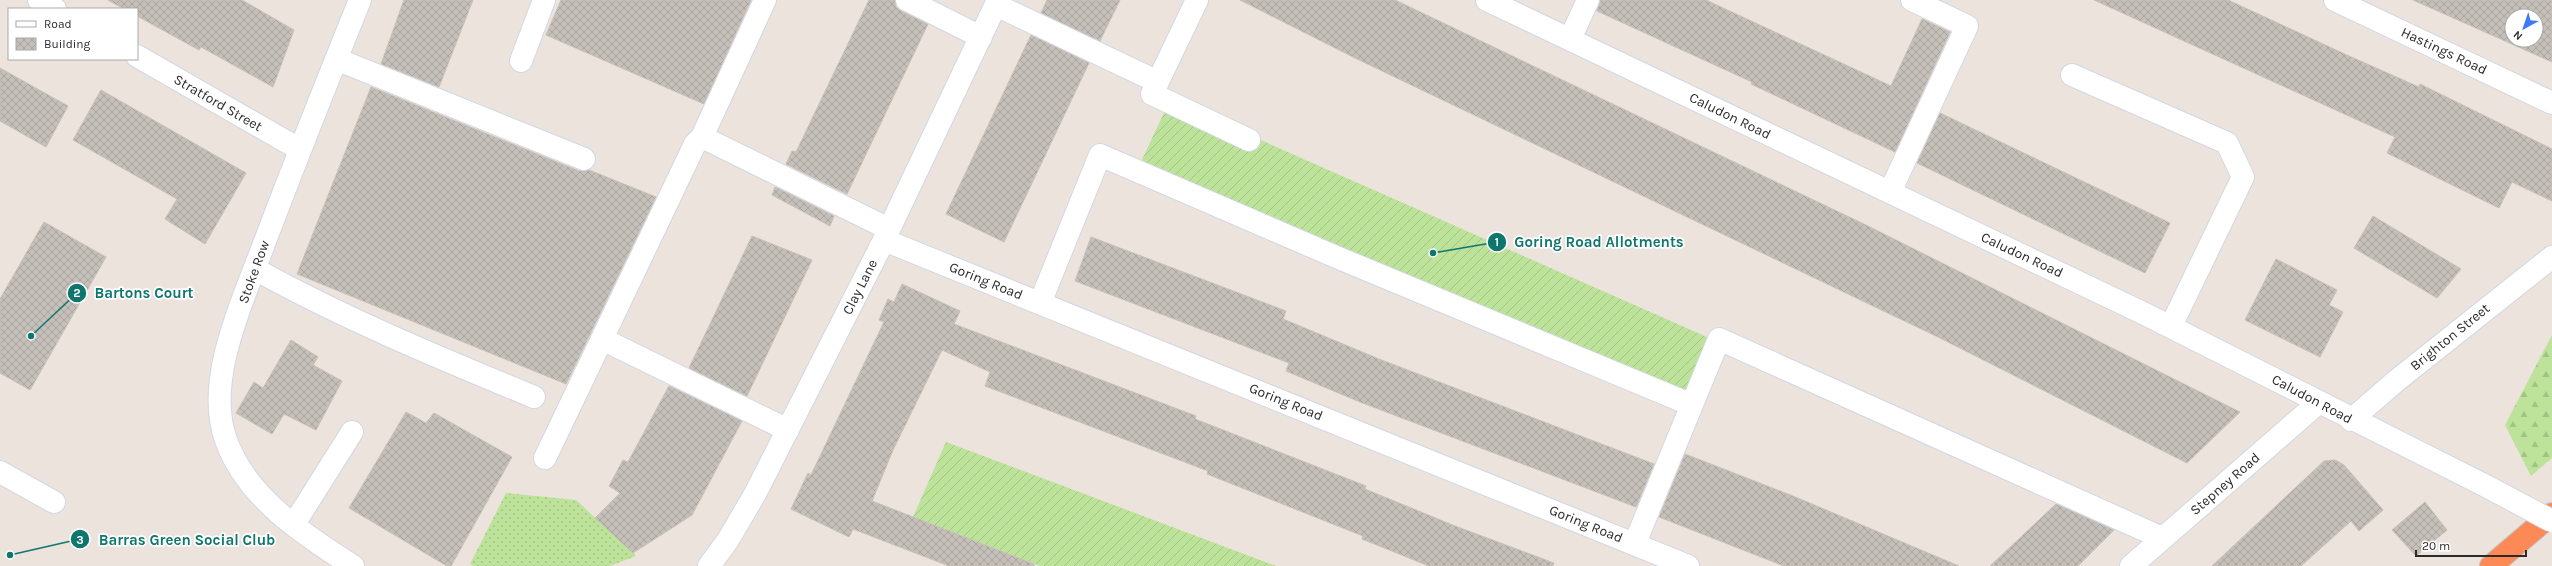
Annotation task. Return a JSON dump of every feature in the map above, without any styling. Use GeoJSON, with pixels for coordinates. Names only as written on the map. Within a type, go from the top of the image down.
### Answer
{"type":"FeatureCollection","features":[{"type":"Feature","properties":{"kind":"highway"},"geometry":{"type":"LineString","coordinates":[[2491,566],[2552,514]]}},
{"type":"Feature","properties":{"kind":"street"},"geometry":{"type":"LineString","coordinates":[[39,0],[53,8]]}},
{"type":"Feature","properties":{"kind":"street","name":"Stoke Row"},"geometry":{"type":"LineString","coordinates":[[297,527],[257,490],[237,465],[226,440],[220,417],[225,357],[234,324],[300,149],[360,0]]}},
{"type":"Feature","properties":{"kind":"street"},"geometry":{"type":"LineString","coordinates":[[521,61],[544,0]]}},
{"type":"Feature","properties":{"kind":"street"},"geometry":{"type":"LineString","coordinates":[[545,458],[694,144],[702,137],[765,0]]}},
{"type":"Feature","properties":{"kind":"street"},"geometry":{"type":"LineString","coordinates":[[907,0],[981,37]]}},
{"type":"Feature","properties":{"kind":"street"},"geometry":{"type":"LineString","coordinates":[[1197,0],[1152,94],[1249,140]]}},
{"type":"Feature","properties":{"kind":"street","name":"Caludon Road"},"geometry":{"type":"LineString","coordinates":[[1487,0],[2171,326],[2351,420],[2484,485],[2552,521]]}},
{"type":"Feature","properties":{"kind":"street"},"geometry":{"type":"LineString","coordinates":[[1570,39],[1588,0]]}},
{"type":"Feature","properties":{"kind":"street"},"geometry":{"type":"LineString","coordinates":[[1890,192],[1967,26],[1912,0]]}},
{"type":"Feature","properties":{"kind":"street","name":"Hastings Road"},"geometry":{"type":"LineString","coordinates":[[2335,0],[2552,103]]}},
{"type":"Feature","properties":{"kind":"street"},"geometry":{"type":"LineString","coordinates":[[997,3],[1158,82]]}},
{"type":"Feature","properties":{"kind":"street","name":"Clay Lane"},"geometry":{"type":"LineString","coordinates":[[709,566],[728,540],[755,494],[788,430],[887,234],[997,3]]}},
{"type":"Feature","properties":{"kind":"street","name":"Stratford Street"},"geometry":{"type":"LineString","coordinates":[[138,57],[300,149]]}},
{"type":"Feature","properties":{"kind":"street"},"geometry":{"type":"LineString","coordinates":[[336,59],[584,159]]}},
{"type":"Feature","properties":{"kind":"street"},"geometry":{"type":"LineString","coordinates":[[2072,75],[2227,144],[2243,177],[2171,326]]}},
{"type":"Feature","properties":{"kind":"street","name":"Goring Road"},"geometry":{"type":"LineString","coordinates":[[702,137],[887,234],[1040,303],[1635,543],[1688,566]]}},
{"type":"Feature","properties":{"kind":"street"},"geometry":{"type":"LineString","coordinates":[[1040,303],[1100,155],[1341,259],[1692,405]]}},
{"type":"Feature","properties":{"kind":"street","name":"Brighton Street"},"geometry":{"type":"LineString","coordinates":[[2351,420],[2402,376],[2552,257]]}},
{"type":"Feature","properties":{"kind":"street"},"geometry":{"type":"LineString","coordinates":[[255,269],[289,288],[404,342],[534,397]]}},
{"type":"Feature","properties":{"kind":"street"},"geometry":{"type":"LineString","coordinates":[[602,339],[788,430]]}},
{"type":"Feature","properties":{"kind":"street"},"geometry":{"type":"LineString","coordinates":[[1635,543],[1719,339],[2162,538]]}},
{"type":"Feature","properties":{"kind":"street","name":"Stepney Road"},"geometry":{"type":"LineString","coordinates":[[2131,566],[2318,403]]}},
{"type":"Feature","properties":{"kind":"street"},"geometry":{"type":"LineString","coordinates":[[297,527],[352,432]]}},
{"type":"Feature","properties":{"kind":"street"},"geometry":{"type":"LineString","coordinates":[[0,472],[54,502]]}},
{"type":"Feature","properties":{"kind":"street"},"geometry":{"type":"LineString","coordinates":[[297,527],[320,551],[328,566]]}},
{"type":"Feature","properties":{"kind":"street"},"geometry":{"type":"LineString","coordinates":[[297,527],[353,566]]}},
{"type":"Feature","properties":{"kind":"green space"},"geometry":{"type":"Polygon","coordinates":[[[1170,100],[1716,341],[1689,396],[1139,166],[1170,100]]]}},
{"type":"Feature","properties":{"kind":"green space"},"geometry":{"type":"Polygon","coordinates":[[[2552,335],[2552,458],[2531,476],[2505,425],[2552,335]]]}},
{"type":"Feature","properties":{"kind":"green space"},"geometry":{"type":"Polygon","coordinates":[[[946,442],[1276,566],[1040,566],[913,517],[946,442]]]}},
{"type":"Feature","properties":{"kind":"green space"},"geometry":{"type":"Polygon","coordinates":[[[506,493],[576,500],[636,556],[610,566],[474,566],[470,564],[506,493]]]}},
{"type":"Feature","properties":{"kind":"building"},"geometry":{"type":"Polygon","coordinates":[[[108,0],[242,0],[294,30],[273,87],[201,47],[199,50],[138,17],[138,8],[122,8],[108,0]]]}},
{"type":"Feature","properties":{"kind":"building"},"geometry":{"type":"Polygon","coordinates":[[[404,0],[473,0],[439,87],[381,64],[404,0]]]}},
{"type":"Feature","properties":{"kind":"building"},"geometry":{"type":"Polygon","coordinates":[[[561,0],[751,0],[704,104],[546,35],[561,0]]]}},
{"type":"Feature","properties":{"kind":"building"},"geometry":{"type":"Polygon","coordinates":[[[869,0],[895,0],[896,7],[901,11],[928,24],[847,194],[786,164],[792,151],[796,152],[869,0]]]}},
{"type":"Feature","properties":{"kind":"building"},"geometry":{"type":"Polygon","coordinates":[[[1047,0],[1120,0],[1100,41],[1041,13],[1047,0]]]}},
{"type":"Feature","properties":{"kind":"building"},"geometry":{"type":"Polygon","coordinates":[[[1240,0],[1395,0],[1868,226],[2240,412],[2187,463],[1940,338],[1355,58],[1240,0]]]}},
{"type":"Feature","properties":{"kind":"building"},"geometry":{"type":"Polygon","coordinates":[[[1600,0],[1706,0],[1891,86],[1922,19],[1950,32],[1895,152],[1751,84],[1752,82],[1597,11],[1600,0]]]}},
{"type":"Feature","properties":{"kind":"building"},"geometry":{"type":"Polygon","coordinates":[[[2094,0],[2228,0],[2419,87],[2420,84],[2552,149],[2552,201],[2512,182],[2499,208],[2387,153],[2395,137],[2094,0]]]}},
{"type":"Feature","properties":{"kind":"building"},"geometry":{"type":"Polygon","coordinates":[[[2413,0],[2552,0],[2552,62],[2521,48],[2544,48],[2544,8],[2504,8],[2504,41],[2413,0]]]}},
{"type":"Feature","properties":{"kind":"building"},"geometry":{"type":"Polygon","coordinates":[[[1031,35],[1089,63],[1004,242],[946,214],[1031,35]]]}},
{"type":"Feature","properties":{"kind":"building"},"geometry":{"type":"Polygon","coordinates":[[[0,68],[68,106],[46,147],[0,121],[0,68]]]}},
{"type":"Feature","properties":{"kind":"building"},"geometry":{"type":"Polygon","coordinates":[[[371,87],[579,171],[589,170],[656,197],[566,384],[297,274],[371,87]]]}},
{"type":"Feature","properties":{"kind":"building"},"geometry":{"type":"Polygon","coordinates":[[[101,90],[246,173],[205,244],[165,219],[177,199],[73,140],[101,90]]]}},
{"type":"Feature","properties":{"kind":"building"},"geometry":{"type":"Polygon","coordinates":[[[1940,113],[2170,223],[2145,273],[1917,163],[1940,113]]]}},
{"type":"Feature","properties":{"kind":"building"},"geometry":{"type":"Polygon","coordinates":[[[775,187],[834,216],[830,226],[772,195],[775,187]]]}},
{"type":"Feature","properties":{"kind":"building"},"geometry":{"type":"Polygon","coordinates":[[[2373,216],[2461,269],[2437,298],[2354,248],[2373,216]]]}},
{"type":"Feature","properties":{"kind":"building"},"geometry":{"type":"Polygon","coordinates":[[[44,222],[106,257],[30,390],[0,373],[0,299],[44,222]]]}},
{"type":"Feature","properties":{"kind":"building"},"geometry":{"type":"Polygon","coordinates":[[[752,236],[812,260],[747,396],[689,368],[752,236]]]}},
{"type":"Feature","properties":{"kind":"building"},"geometry":{"type":"Polygon","coordinates":[[[1091,237],[1286,311],[1283,319],[1379,359],[1654,464],[1636,507],[1360,402],[1286,371],[1289,363],[1075,281],[1091,237]]]}},
{"type":"Feature","properties":{"kind":"building"},"geometry":{"type":"Polygon","coordinates":[[[2276,259],[2337,290],[2329,305],[2343,312],[2320,357],[2245,320],[2276,259]]]}},
{"type":"Feature","properties":{"kind":"building"},"geometry":{"type":"Polygon","coordinates":[[[902,284],[960,311],[954,324],[1196,416],[1195,419],[1366,486],[1365,489],[1455,526],[1554,563],[1553,566],[1429,566],[1362,539],[1363,536],[1207,474],[1208,471],[985,386],[990,372],[942,350],[893,450],[872,501],[1034,564],[1034,566],[949,566],[853,529],[849,537],[791,509],[808,473],[811,475],[884,322],[879,320],[888,299],[894,302],[902,284]]]}},
{"type":"Feature","properties":{"kind":"building"},"geometry":{"type":"Polygon","coordinates":[[[291,340],[318,357],[313,365],[342,381],[316,430],[284,414],[272,434],[236,413],[254,382],[263,388],[291,340]]]}},
{"type":"Feature","properties":{"kind":"building"},"geometry":{"type":"Polygon","coordinates":[[[669,386],[742,421],[692,515],[633,553],[595,518],[620,493],[609,486],[623,460],[628,462],[669,386]]]}},
{"type":"Feature","properties":{"kind":"building"},"geometry":{"type":"Polygon","coordinates":[[[406,412],[426,423],[434,413],[512,457],[451,566],[447,566],[349,508],[406,412]]]}},
{"type":"Feature","properties":{"kind":"building"},"geometry":{"type":"Polygon","coordinates":[[[1685,454],[1793,496],[1959,566],[1784,566],[1659,517],[1685,454]]]}},
{"type":"Feature","properties":{"kind":"building"},"geometry":{"type":"Polygon","coordinates":[[[2335,460],[2344,465],[2383,510],[2359,531],[2351,521],[2301,566],[2212,566],[2324,461],[2335,460]]]}},
{"type":"Feature","properties":{"kind":"building"},"geometry":{"type":"Polygon","coordinates":[[[2425,502],[2447,530],[2416,556],[2392,530],[2425,502]]]}},
{"type":"Feature","properties":{"kind":"building"},"geometry":{"type":"Polygon","coordinates":[[[2056,504],[2114,530],[2078,566],[1990,566],[2056,504]]]}},
{"type":"Feature","properties":{"kind":"place","name":"Goring Road Allotments"},"geometry":{"type":"Point","coordinates":[1433,253]}},
{"type":"Feature","properties":{"kind":"place","name":"Bartons Court"},"geometry":{"type":"Point","coordinates":[31,336]}},
{"type":"Feature","properties":{"kind":"place","name":"Barras Green Social Club"},"geometry":{"type":"Point","coordinates":[10,555]}}]}
